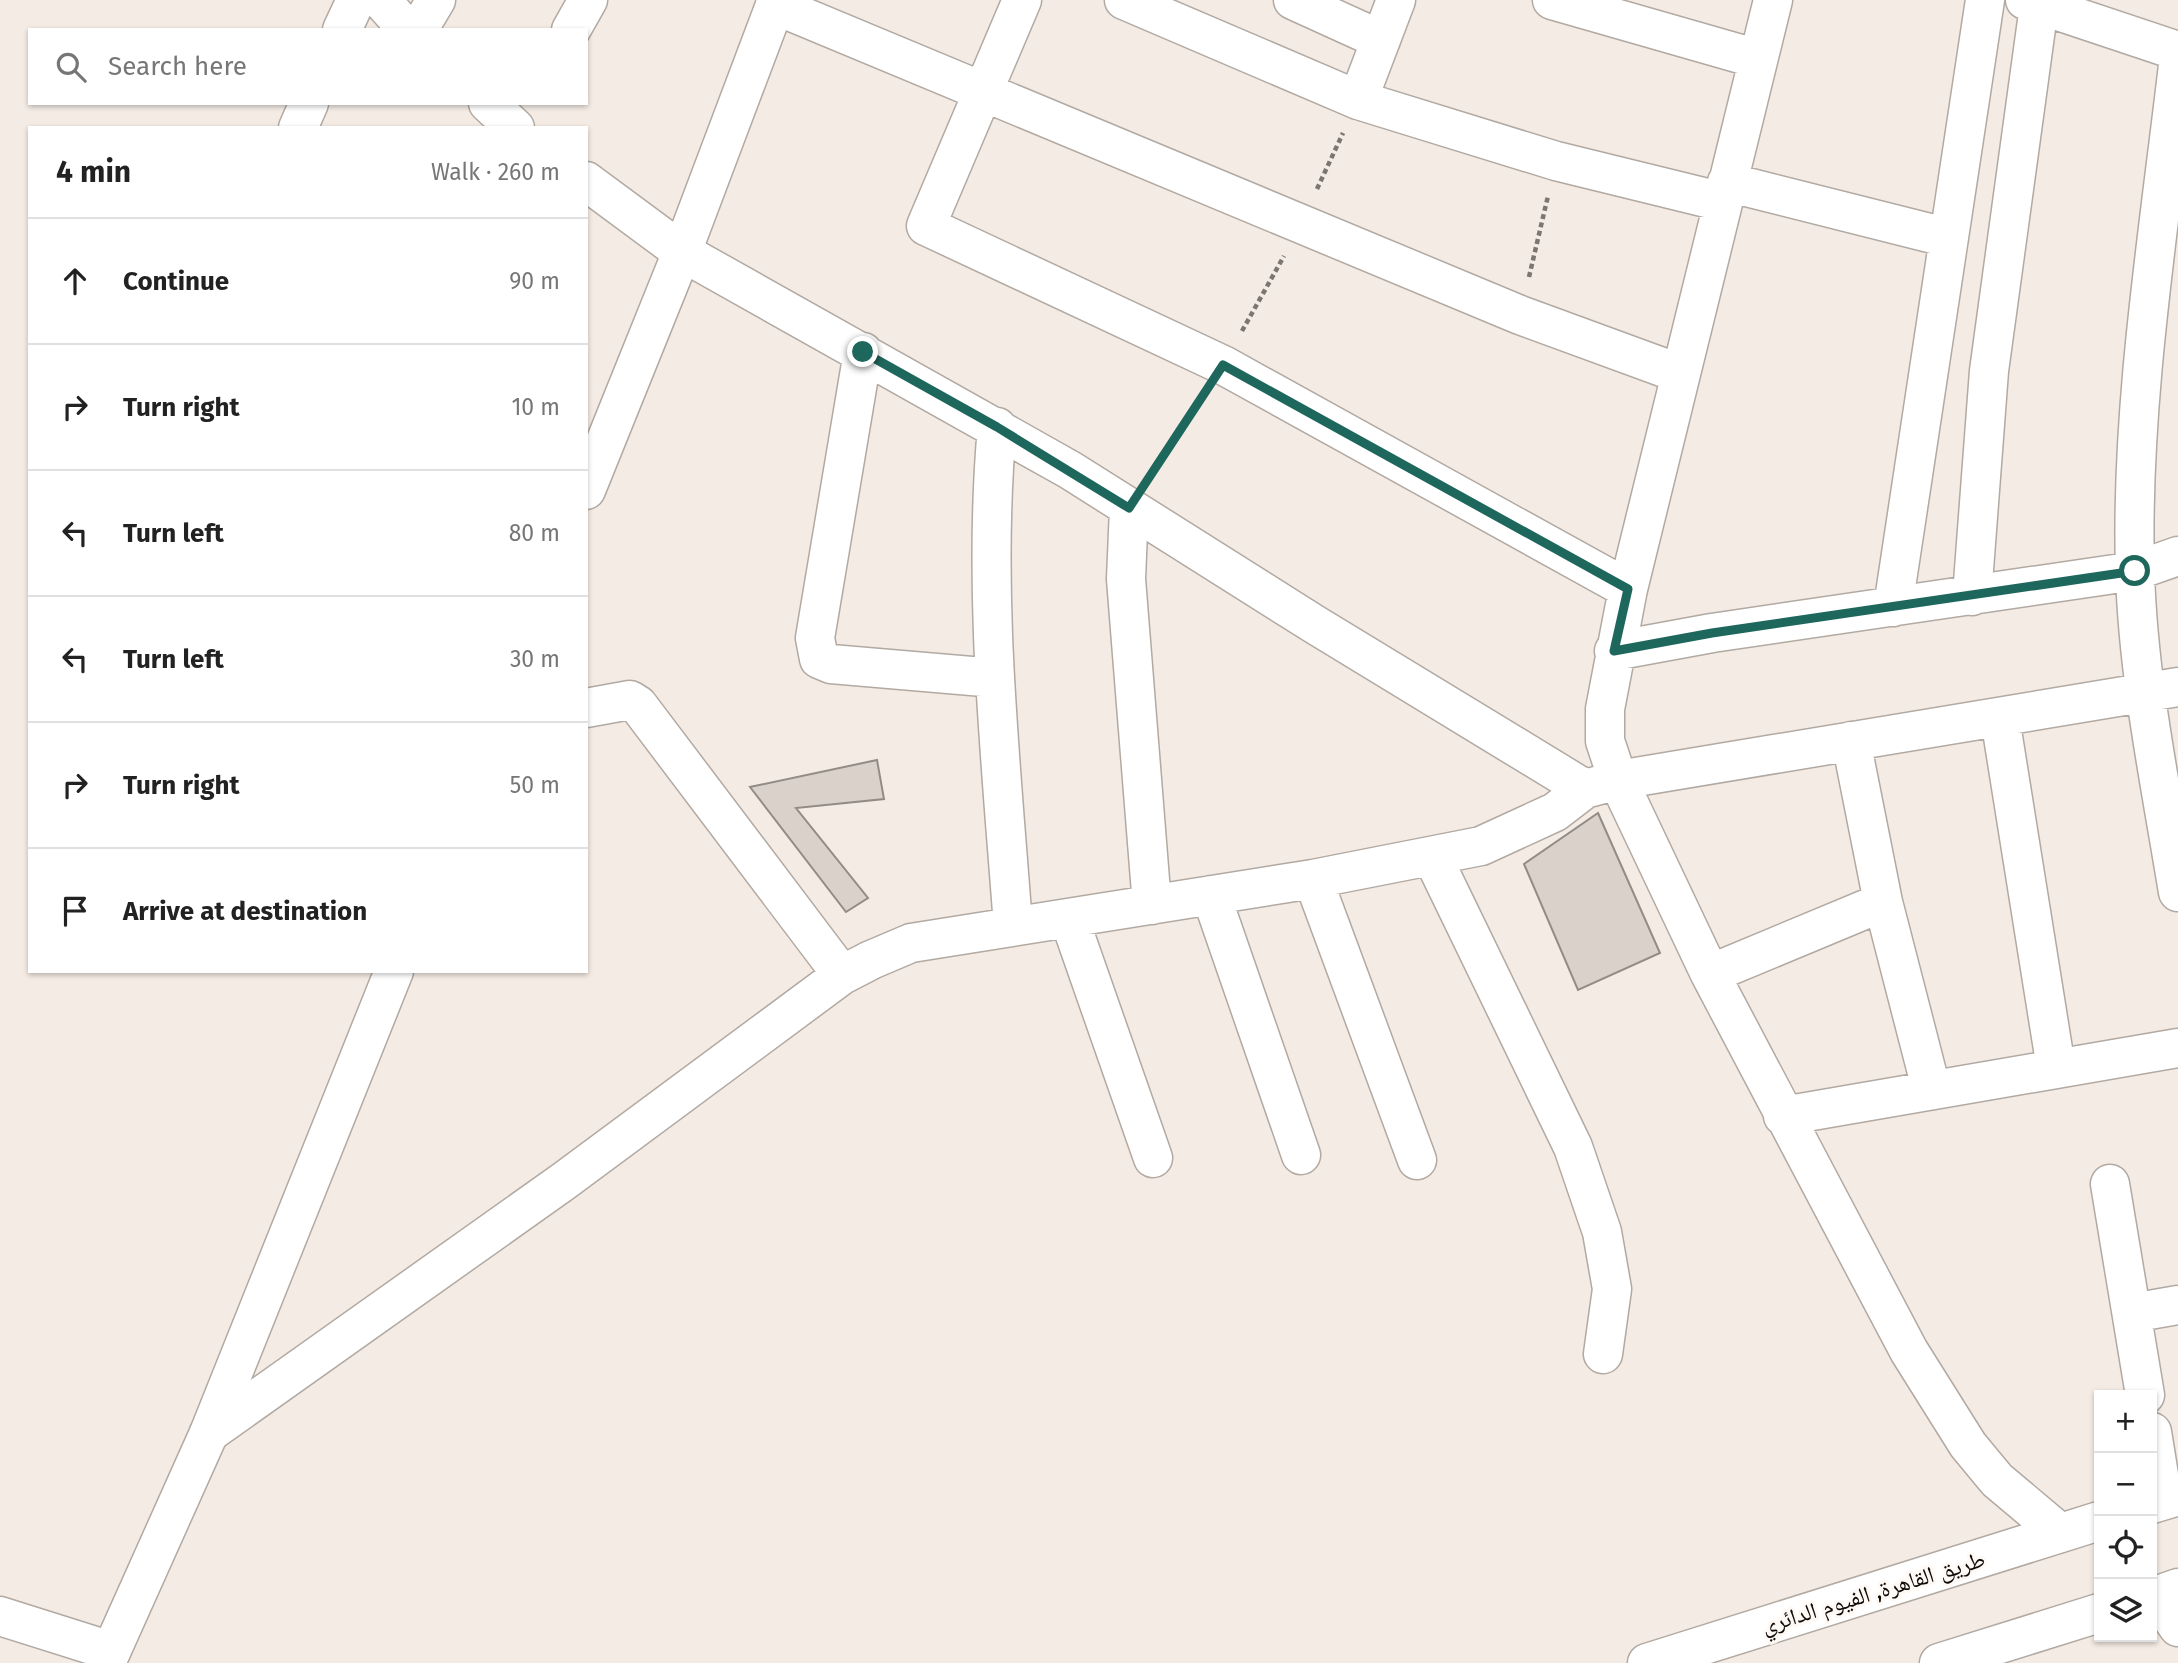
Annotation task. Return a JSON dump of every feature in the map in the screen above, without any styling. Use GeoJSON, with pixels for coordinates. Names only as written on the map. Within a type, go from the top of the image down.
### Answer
{"type":"FeatureCollection","features":[{"type":"Feature","properties":{"kind":"main road"},"geometry":{"type":"LineString","coordinates":[[343,28],[356,0]]}},
{"type":"Feature","properties":{"kind":"main road"},"geometry":{"type":"LineString","coordinates":[[382,0],[406,28]]}},
{"type":"Feature","properties":{"kind":"main road"},"geometry":{"type":"LineString","coordinates":[[419,28],[436,0]]}},
{"type":"Feature","properties":{"kind":"main road"},"geometry":{"type":"LineString","coordinates":[[572,28],[588,0]]}},
{"type":"Feature","properties":{"kind":"main road"},"geometry":{"type":"LineString","coordinates":[[1022,0],[926,226],[1223,365],[1628,589]]}},
{"type":"Feature","properties":{"kind":"main road"},"geometry":{"type":"LineString","coordinates":[[1124,0],[1358,100],[1556,161],[1949,238]]}},
{"type":"Feature","properties":{"kind":"main road"},"geometry":{"type":"LineString","coordinates":[[1293,0],[1381,40]]}},
{"type":"Feature","properties":{"kind":"main road"},"geometry":{"type":"LineString","coordinates":[[1358,100],[1396,0]]}},
{"type":"Feature","properties":{"kind":"main road"},"geometry":{"type":"LineString","coordinates":[[1552,0],[1758,59]]}},
{"type":"Feature","properties":{"kind":"main road"},"geometry":{"type":"LineString","coordinates":[[1602,784],[1605,709],[1614,651],[1773,0]]}},
{"type":"Feature","properties":{"kind":"main road"},"geometry":{"type":"LineString","coordinates":[[1893,607],[1985,0]]}},
{"type":"Feature","properties":{"kind":"main road"},"geometry":{"type":"LineString","coordinates":[[588,485],[776,3],[982,93],[1520,315],[1681,374]]}},
{"type":"Feature","properties":{"kind":"main road"},"geometry":{"type":"LineString","coordinates":[[1972,596],[1989,371],[2032,3],[2178,51]]}},
{"type":"Feature","properties":{"kind":"main road"},"geometry":{"type":"LineString","coordinates":[[2178,65],[2161,373],[2135,571],[2162,690],[2178,892]]}},
{"type":"Feature","properties":{"kind":"main road"},"geometry":{"type":"LineString","coordinates":[[299,126],[308,105]]}},
{"type":"Feature","properties":{"kind":"main road"},"geometry":{"type":"LineString","coordinates":[[490,105],[514,126]]}},
{"type":"Feature","properties":{"kind":"main road"},"geometry":{"type":"LineString","coordinates":[[517,126],[530,105]]}},
{"type":"Feature","properties":{"kind":"main road"},"geometry":{"type":"LineString","coordinates":[[588,182],[681,252],[997,427],[1129,508],[1602,784],[1710,974],[1909,1351],[1968,1446],[1997,1480],[2060,1533]]}},
{"type":"Feature","properties":{"kind":"main road"},"geometry":{"type":"LineString","coordinates":[[863,352],[815,638],[819,659],[831,664],[995,678]]}},
{"type":"Feature","properties":{"kind":"main road"},"geometry":{"type":"LineString","coordinates":[[997,427],[992,482],[995,678],[1013,926]]}},
{"type":"Feature","properties":{"kind":"main road"},"geometry":{"type":"LineString","coordinates":[[1129,508],[1126,579],[1152,905]]}},
{"type":"Feature","properties":{"kind":"main road"},"geometry":{"type":"LineString","coordinates":[[1614,651],[1712,633],[2135,571],[2178,556]]}},
{"type":"Feature","properties":{"kind":"main road"},"geometry":{"type":"LineString","coordinates":[[209,1433],[564,1181],[842,975],[911,943],[1313,879],[1432,856],[1492,841],[1555,812],[1602,784],[2162,690]]}},
{"type":"Feature","properties":{"kind":"main road"},"geometry":{"type":"LineString","coordinates":[[588,708],[630,701],[638,705],[842,975]]}},
{"type":"Feature","properties":{"kind":"main road"},"geometry":{"type":"LineString","coordinates":[[2000,718],[2056,1068]]}},
{"type":"Feature","properties":{"kind":"main road"},"geometry":{"type":"LineString","coordinates":[[1851,741],[1883,902],[1931,1088]]}},
{"type":"Feature","properties":{"kind":"main road"},"geometry":{"type":"LineString","coordinates":[[1432,856],[1577,1160],[1602,1232],[1612,1289],[1603,1354]]}},
{"type":"Feature","properties":{"kind":"main road"},"geometry":{"type":"LineString","coordinates":[[1313,879],[1417,1160]]}},
{"type":"Feature","properties":{"kind":"main road"},"geometry":{"type":"LineString","coordinates":[[1211,895],[1301,1155]]}},
{"type":"Feature","properties":{"kind":"main road"},"geometry":{"type":"LineString","coordinates":[[1710,974],[1883,902]]}},
{"type":"Feature","properties":{"kind":"main road"},"geometry":{"type":"LineString","coordinates":[[1069,918],[1153,1158]]}},
{"type":"Feature","properties":{"kind":"main road"},"geometry":{"type":"LineString","coordinates":[[0,1616],[109,1657],[209,1433],[393,973]]}},
{"type":"Feature","properties":{"kind":"main road"},"geometry":{"type":"LineString","coordinates":[[1783,1116],[1931,1088],[2178,1048]]}},
{"type":"Feature","properties":{"kind":"main road"},"geometry":{"type":"LineString","coordinates":[[2110,1184],[2145,1390]]}},
{"type":"Feature","properties":{"kind":"main road"},"geometry":{"type":"LineString","coordinates":[[2132,1313],[2178,1305]]}},
{"type":"Feature","properties":{"kind":"main road"},"geometry":{"type":"LineString","coordinates":[[2156,1453],[2164,1500]]}},
{"type":"Feature","properties":{"kind":"main road","name":"طريق القاهرة, الفيوم الدائري"},"geometry":{"type":"LineString","coordinates":[[1647,1663],[2094,1523]]}},
{"type":"Feature","properties":{"kind":"main road"},"geometry":{"type":"LineString","coordinates":[[2162,1593],[2178,1627]]}},
{"type":"Feature","properties":{"kind":"main road"},"geometry":{"type":"LineString","coordinates":[[1939,1663],[2094,1615]]}},
{"type":"Feature","properties":{"kind":"path"},"geometry":{"type":"LineString","coordinates":[[1129,508],[1223,365],[1301,224],[1358,100]]}},
{"type":"Feature","properties":{"kind":"path"},"geometry":{"type":"LineString","coordinates":[[1520,315],[1556,161]]}},
{"type":"Feature","properties":{"kind":"building"},"geometry":{"type":"Polygon","coordinates":[[[877,760],[884,799],[796,808],[868,898],[846,912],[750,787],[877,760]]]}},
{"type":"Feature","properties":{"kind":"building"},"geometry":{"type":"Polygon","coordinates":[[[1598,813],[1660,953],[1578,990],[1524,864],[1598,813]]]}},
{"type":"Feature","properties":{"kind":"route"},"geometry":{"type":"LineString","coordinates":[[863,352],[997,427],[1129,508],[1223,365],[1628,589],[1614,651],[1712,633],[2135,571]]}}]}
